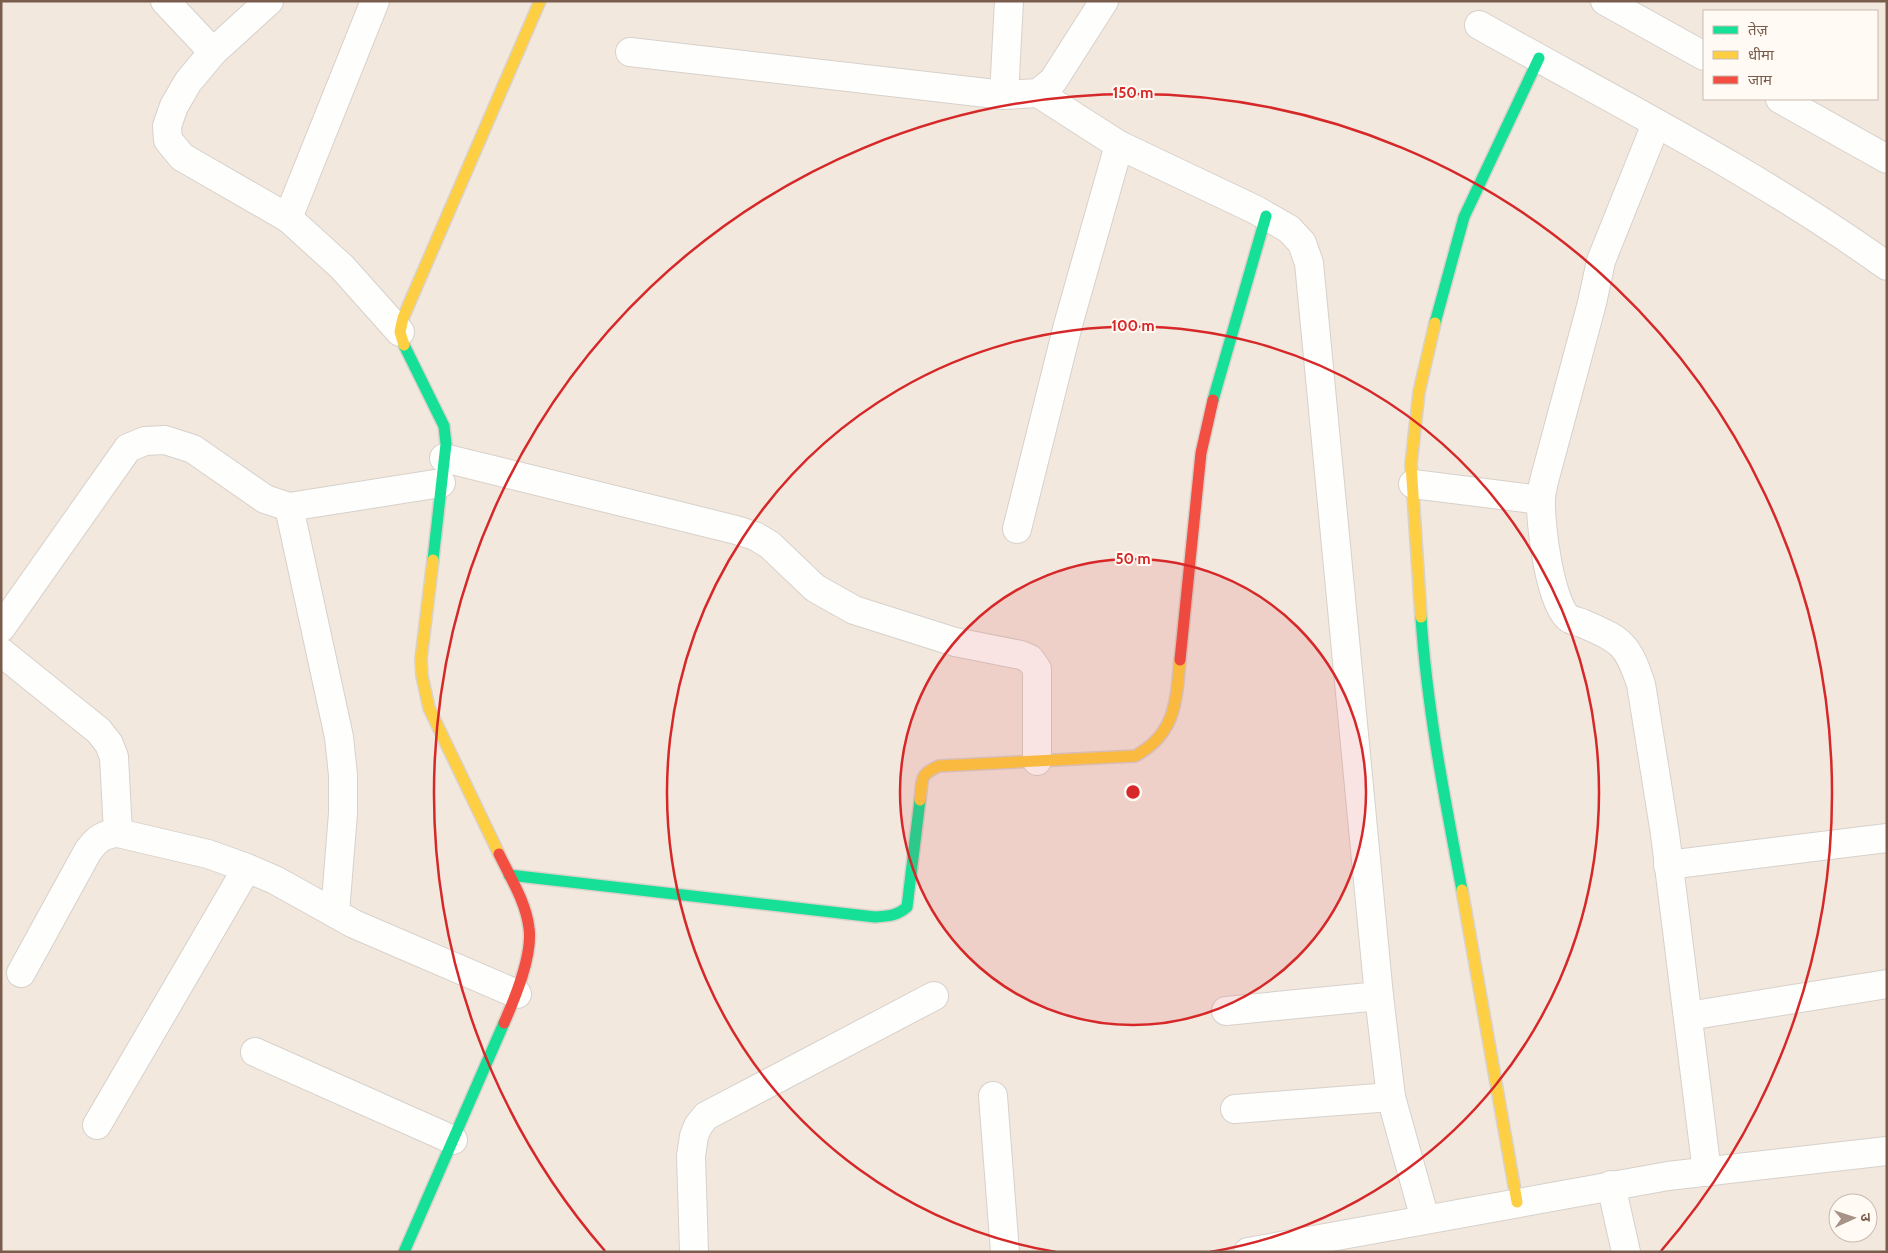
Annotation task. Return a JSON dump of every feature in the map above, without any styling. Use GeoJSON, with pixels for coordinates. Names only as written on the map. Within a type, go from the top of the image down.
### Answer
{"type":"FeatureCollection","features":[{"type":"Feature","properties":{"kind":"street"},"geometry":{"type":"LineString","coordinates":[[165,1],[213,52]]}},
{"type":"Feature","properties":{"kind":"street"},"geometry":{"type":"LineString","coordinates":[[269,1],[213,52],[188,82],[174,106],[167,126],[168,140],[182,157],[288,218],[342,267],[400,332],[406,351],[444,426],[446,444],[421,659],[422,676],[429,708],[524,905],[529,926],[530,940],[517,994],[404,1252]]}},
{"type":"Feature","properties":{"kind":"street"},"geometry":{"type":"LineString","coordinates":[[288,218],[375,1]]}},
{"type":"Feature","properties":{"kind":"street"},"geometry":{"type":"LineString","coordinates":[[400,332],[403,318],[540,1]]}},
{"type":"Feature","properties":{"kind":"street"},"geometry":{"type":"LineString","coordinates":[[1004,95],[1009,1]]}},
{"type":"Feature","properties":{"kind":"street"},"geometry":{"type":"LineString","coordinates":[[1038,94],[1053,81],[1104,1]]}},
{"type":"Feature","properties":{"kind":"street"},"geometry":{"type":"LineString","coordinates":[[1605,1],[1703,55]]}},
{"type":"Feature","properties":{"kind":"street"},"geometry":{"type":"LineString","coordinates":[[1479,25],[1696,146],[1841,233],[1887,266]]}},
{"type":"Feature","properties":{"kind":"street"},"geometry":{"type":"LineString","coordinates":[[630,52],[1004,95],[1038,94],[1119,145],[1266,216],[1289,229],[1302,243],[1309,263],[1379,996],[1391,1097],[1425,1219]]}},
{"type":"Feature","properties":{"kind":"street"},"geometry":{"type":"LineString","coordinates":[[1517,1202],[1441,777],[1423,647],[1411,464],[1419,392],[1429,344],[1464,217],[1539,58]]}},
{"type":"Feature","properties":{"kind":"street"},"geometry":{"type":"LineString","coordinates":[[1782,100],[1887,159]]}},
{"type":"Feature","properties":{"kind":"street"},"geometry":{"type":"LineString","coordinates":[[1656,124],[1601,261],[1592,303],[1544,481],[1541,500],[1546,554],[1555,597],[1560,610],[1570,619],[1615,639],[1625,647],[1638,676],[1655,766],[1707,1172]]}},
{"type":"Feature","properties":{"kind":"street"},"geometry":{"type":"LineString","coordinates":[[1017,528],[1068,325],[1119,145]]}},
{"type":"Feature","properties":{"kind":"street"},"geometry":{"type":"LineString","coordinates":[[509,875],[875,916],[892,916],[901,914],[907,907],[923,777],[927,771],[939,766],[1135,756],[1152,748],[1164,732],[1175,706],[1201,453],[1210,409],[1266,216]]}},
{"type":"Feature","properties":{"kind":"street"},"geometry":{"type":"LineString","coordinates":[[1,628],[128,448],[145,441],[165,440],[193,449],[264,500],[289,507],[443,471],[736,530],[755,536],[770,545],[815,588],[854,610],[955,642],[1021,655],[1030,659],[1036,669],[1037,761]]}},
{"type":"Feature","properties":{"kind":"street"},"geometry":{"type":"LineString","coordinates":[[1413,484],[1541,500]]}},
{"type":"Feature","properties":{"kind":"street"},"geometry":{"type":"LineString","coordinates":[[289,507],[340,737],[343,813],[335,913]]}},
{"type":"Feature","properties":{"kind":"street"},"geometry":{"type":"LineString","coordinates":[[1,652],[99,731],[109,744],[114,756],[118,833]]}},
{"type":"Feature","properties":{"kind":"street"},"geometry":{"type":"LineString","coordinates":[[21,973],[92,845],[106,834],[118,833],[208,854],[247,868],[275,880],[354,924],[517,994]]}},
{"type":"Feature","properties":{"kind":"street"},"geometry":{"type":"LineString","coordinates":[[1668,865],[1887,838]]}},
{"type":"Feature","properties":{"kind":"street"},"geometry":{"type":"LineString","coordinates":[[97,1125],[247,868]]}},
{"type":"Feature","properties":{"kind":"street"},"geometry":{"type":"LineString","coordinates":[[1688,1016],[1887,984]]}},
{"type":"Feature","properties":{"kind":"street"},"geometry":{"type":"LineString","coordinates":[[694,1252],[691,1156],[694,1136],[698,1126],[706,1116],[934,996]]}},
{"type":"Feature","properties":{"kind":"street"},"geometry":{"type":"LineString","coordinates":[[1226,1011],[1379,996]]}},
{"type":"Feature","properties":{"kind":"street"},"geometry":{"type":"LineString","coordinates":[[255,1052],[453,1140]]}},
{"type":"Feature","properties":{"kind":"street"},"geometry":{"type":"LineString","coordinates":[[993,1096],[1005,1252]]}},
{"type":"Feature","properties":{"kind":"street"},"geometry":{"type":"LineString","coordinates":[[1235,1109],[1391,1097]]}},
{"type":"Feature","properties":{"kind":"street"},"geometry":{"type":"LineString","coordinates":[[1248,1252],[1359,1242],[1425,1219],[1611,1185],[1668,1176],[1887,1151]]}},
{"type":"Feature","properties":{"kind":"street"},"geometry":{"type":"LineString","coordinates":[[1611,1185],[1626,1252]]}},
{"type":"Feature","properties":{"kind":"shaded area"},"geometry":{"type":"Polygon","coordinates":[[[1,1],[1887,1],[1887,1252],[1,1252],[1,1]]]}},
{"type":"Feature","properties":{"kind":"traffic: fast"},"geometry":{"type":"LineString","coordinates":[[1435,323],[1464,217],[1539,58]]}},
{"type":"Feature","properties":{"kind":"traffic: fast"},"geometry":{"type":"LineString","coordinates":[[1213,400],[1266,216]]}},
{"type":"Feature","properties":{"kind":"traffic: fast"},"geometry":{"type":"LineString","coordinates":[[404,345],[444,426],[446,444],[433,560]]}},
{"type":"Feature","properties":{"kind":"traffic: fast"},"geometry":{"type":"LineString","coordinates":[[1421,617],[1432,720],[1462,890]]}},
{"type":"Feature","properties":{"kind":"traffic: fast"},"geometry":{"type":"LineString","coordinates":[[509,875],[875,917],[888,916],[896,914],[907,907],[920,800]]}},
{"type":"Feature","properties":{"kind":"traffic: fast"},"geometry":{"type":"LineString","coordinates":[[404,1252],[504,1023]]}},
{"type":"Feature","properties":{"kind":"traffic: slow"},"geometry":{"type":"LineString","coordinates":[[404,345],[400,332],[403,318],[540,1]]}},
{"type":"Feature","properties":{"kind":"traffic: slow"},"geometry":{"type":"LineString","coordinates":[[1421,617],[1411,464],[1419,392],[1435,323]]}},
{"type":"Feature","properties":{"kind":"traffic: slow"},"geometry":{"type":"LineString","coordinates":[[433,560],[421,659],[422,676],[429,708],[499,854]]}},
{"type":"Feature","properties":{"kind":"traffic: slow"},"geometry":{"type":"LineString","coordinates":[[920,800],[925,775],[939,766],[1135,756],[1149,747],[1166,727],[1175,703],[1180,660]]}},
{"type":"Feature","properties":{"kind":"traffic: slow"},"geometry":{"type":"LineString","coordinates":[[1462,890],[1517,1202]]}},
{"type":"Feature","properties":{"kind":"traffic: jam"},"geometry":{"type":"LineString","coordinates":[[1180,660],[1201,453],[1213,400]]}},
{"type":"Feature","properties":{"kind":"traffic: jam"},"geometry":{"type":"LineString","coordinates":[[499,854],[525,909],[530,939],[522,976],[504,1023]]}}]}
